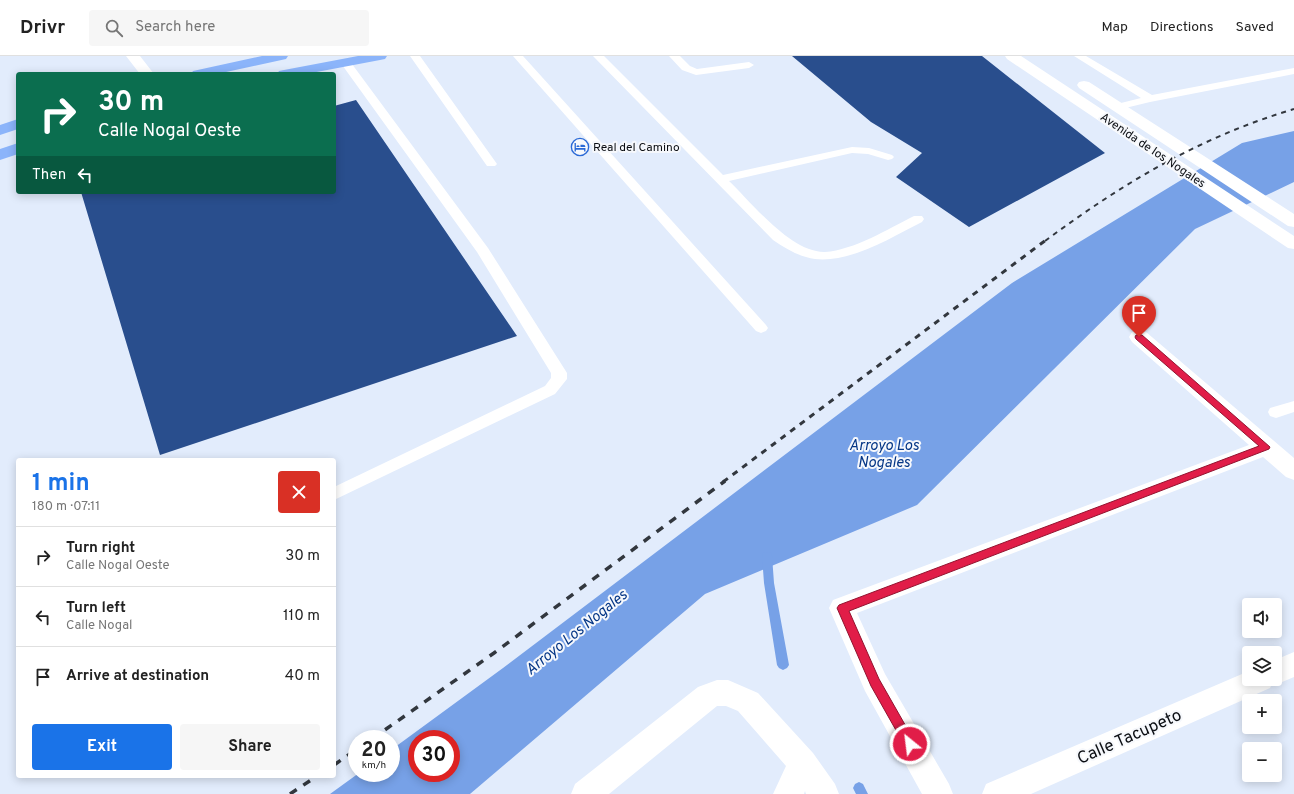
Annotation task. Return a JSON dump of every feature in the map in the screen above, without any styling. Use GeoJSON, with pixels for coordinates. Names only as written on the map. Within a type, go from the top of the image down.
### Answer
{"type":"FeatureCollection","features":[{"type":"Feature","properties":{"kind":"highway"},"geometry":{"type":"LineString","coordinates":[[207,72],[280,56]]}},
{"type":"Feature","properties":{"kind":"highway"},"geometry":{"type":"LineString","coordinates":[[294,72],[380,56]]}},
{"type":"Feature","properties":{"kind":"highway"},"geometry":{"type":"LineString","coordinates":[[0,130],[16,125]]}},
{"type":"Feature","properties":{"kind":"highway"},"geometry":{"type":"LineString","coordinates":[[0,155],[16,149]]}},
{"type":"Feature","properties":{"kind":"street"},"geometry":{"type":"LineString","coordinates":[[133,56],[145,72]]}},
{"type":"Feature","properties":{"kind":"street","name":"Avenida de los Nogales"},"geometry":{"type":"LineString","coordinates":[[1012,56],[1294,244]]}},
{"type":"Feature","properties":{"kind":"street","name":"Avenida de los Nogales"},"geometry":{"type":"LineString","coordinates":[[1071,77],[1195,156],[1294,222]]}},
{"type":"Feature","properties":{"kind":"street"},"geometry":{"type":"LineString","coordinates":[[1139,337],[1294,471]]}},
{"type":"Feature","properties":{"kind":"street"},"geometry":{"type":"LineString","coordinates":[[938,794],[875,682],[842,608],[1266,447]]}},
{"type":"Feature","properties":{"kind":"street"},"geometry":{"type":"LineString","coordinates":[[1282,669],[1294,664]]}},
{"type":"Feature","properties":{"kind":"street","name":"Calle Tacupeto"},"geometry":{"type":"LineString","coordinates":[[997,794],[1244,686]]}},
{"type":"Feature","properties":{"kind":"street"},"geometry":{"type":"LineString","coordinates":[[586,794],[708,696],[717,693],[728,693],[748,702],[802,763],[824,794]]}},
{"type":"Feature","properties":{"kind":"street"},"geometry":{"type":"LineString","coordinates":[[788,794],[802,763]]}},
{"type":"Feature","properties":{"kind":"lane"},"geometry":{"type":"LineString","coordinates":[[415,56],[491,164]]}},
{"type":"Feature","properties":{"kind":"lane"},"geometry":{"type":"LineString","coordinates":[[518,56],[761,328]]}},
{"type":"Feature","properties":{"kind":"lane"},"geometry":{"type":"LineString","coordinates":[[598,56],[778,237],[790,246],[815,255],[839,254],[918,219]]}},
{"type":"Feature","properties":{"kind":"lane"},"geometry":{"type":"LineString","coordinates":[[674,56],[686,68],[696,72],[750,65]]}},
{"type":"Feature","properties":{"kind":"lane"},"geometry":{"type":"LineString","coordinates":[[1079,56],[1150,99]]}},
{"type":"Feature","properties":{"kind":"lane"},"geometry":{"type":"LineString","coordinates":[[336,493],[550,390],[559,379],[559,373],[483,251],[345,62]]}},
{"type":"Feature","properties":{"kind":"lane"},"geometry":{"type":"LineString","coordinates":[[1117,107],[1150,99],[1294,71]]}},
{"type":"Feature","properties":{"kind":"lane"},"geometry":{"type":"LineString","coordinates":[[720,179],[852,150],[869,151],[888,157]]}},
{"type":"Feature","properties":{"kind":"lane"},"geometry":{"type":"LineString","coordinates":[[1276,412],[1294,406]]}},
{"type":"Feature","properties":{"kind":"water","name":"Arroyo Los Nogales"},"geometry":{"type":"Polygon","coordinates":[[[1294,131],[1294,182],[1195,229],[917,505],[705,594],[470,794],[330,794],[348,781],[400,782],[400,743],[408,738],[408,782],[460,782],[460,730],[418,730],[503,668],[1012,283],[1242,143],[1294,131]]]}},
{"type":"Feature","properties":{"kind":"building"},"geometry":{"type":"Polygon","coordinates":[[[792,56],[982,56],[1105,153],[969,227],[896,177],[922,153],[871,122],[792,56]]]}},
{"type":"Feature","properties":{"kind":"building"},"geometry":{"type":"Polygon","coordinates":[[[356,100],[517,336],[160,455],[82,194],[336,194],[336,105],[356,100]]]}},
{"type":"Feature","properties":{"kind":"waterway"},"geometry":{"type":"LineString","coordinates":[[767,556],[769,583],[783,665]]}},
{"type":"Feature","properties":{"kind":"waterway"},"geometry":{"type":"LineString","coordinates":[[859,788],[862,794]]}},
{"type":"Feature","properties":{"kind":"railway"},"geometry":{"type":"LineString","coordinates":[[1045,241],[1133,181],[1194,148],[1226,133],[1294,109]]}},
{"type":"Feature","properties":{"kind":"railway"},"geometry":{"type":"LineString","coordinates":[[723,482],[1046,240]]}},
{"type":"Feature","properties":{"kind":"railway"},"geometry":{"type":"LineString","coordinates":[[385,730],[494,653],[725,481]]}},
{"type":"Feature","properties":{"kind":"railway"},"geometry":{"type":"LineString","coordinates":[[336,764],[348,755]]}},
{"type":"Feature","properties":{"kind":"railway"},"geometry":{"type":"LineString","coordinates":[[290,794],[314,778]]}},
{"type":"Feature","properties":{"kind":"place","name":"Real del Camino"},"geometry":{"type":"Point","coordinates":[580,147]}},
{"type":"Feature","properties":{"kind":"route"},"geometry":{"type":"LineString","coordinates":[[910,744],[875,682],[842,608],[1266,447],[1139,337]]}}]}
